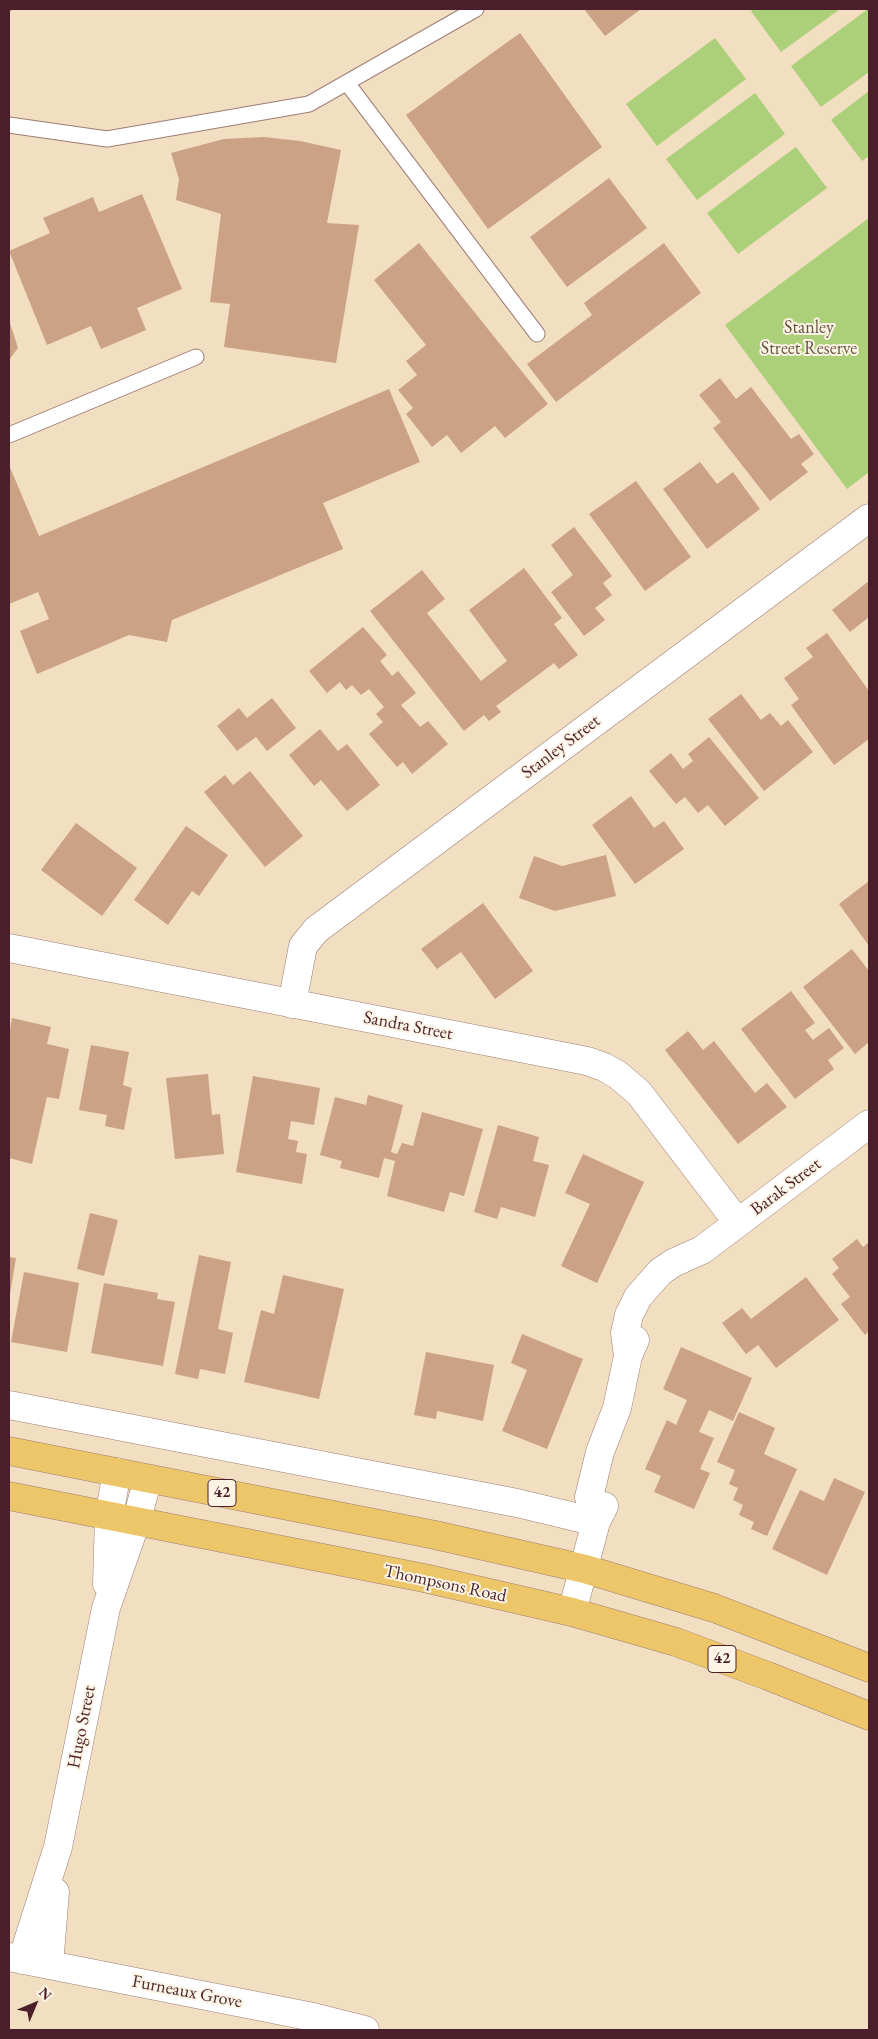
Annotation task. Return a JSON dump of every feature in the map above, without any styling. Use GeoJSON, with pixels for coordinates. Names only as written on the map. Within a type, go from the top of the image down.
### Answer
{"type":"FeatureCollection","features":[{"type":"Feature","properties":{"kind":"main road","name":"42"},"geometry":{"type":"LineString","coordinates":[[9,1451],[435,1535],[585,1569],[714,1608],[869,1668]]}},
{"type":"Feature","properties":{"kind":"main road","name":"Thompsons Road"},"geometry":{"type":"LineString","coordinates":[[9,1496],[424,1578],[572,1612],[676,1642],[869,1716]]}},
{"type":"Feature","properties":{"kind":"street","name":"Stanley Street"},"geometry":{"type":"LineString","coordinates":[[292,1004],[303,946],[316,930],[869,518]]}},
{"type":"Feature","properties":{"kind":"street","name":"Sandra Street"},"geometry":{"type":"LineString","coordinates":[[9,948],[587,1062],[604,1067],[624,1079],[639,1093],[738,1223]]}},
{"type":"Feature","properties":{"kind":"street","name":"Barak Street"},"geometry":{"type":"LineString","coordinates":[[572,1612],[596,1522],[606,1499],[616,1458],[617,1408],[628,1356],[649,1310],[702,1250],[869,1124]]}},
{"type":"Feature","properties":{"kind":"street"},"geometry":{"type":"LineString","coordinates":[[9,1405],[517,1504],[596,1522]]}},
{"type":"Feature","properties":{"kind":"street","name":"Hugo Street"},"geometry":{"type":"LineString","coordinates":[[106,1608],[109,1516],[117,1472]]}},
{"type":"Feature","properties":{"kind":"street","name":"Hugo Street"},"geometry":{"type":"LineString","coordinates":[[49,1965],[58,1847],[106,1608],[136,1522],[148,1478]]}},
{"type":"Feature","properties":{"kind":"street","name":"Hugo Street"},"geometry":{"type":"LineString","coordinates":[[15,1959],[58,1847]]}},
{"type":"Feature","properties":{"kind":"street","name":"Furneaux Grove"},"geometry":{"type":"LineString","coordinates":[[15,1959],[313,2017],[365,2030]]}},
{"type":"Feature","properties":{"kind":"lane"},"geometry":{"type":"LineString","coordinates":[[9,125],[107,139],[309,104],[476,9]]}},
{"type":"Feature","properties":{"kind":"lane"},"geometry":{"type":"LineString","coordinates":[[347,83],[537,334]]}},
{"type":"Feature","properties":{"kind":"lane"},"geometry":{"type":"LineString","coordinates":[[9,435],[196,357]]}},
{"type":"Feature","properties":{"kind":"green space"},"geometry":{"type":"Polygon","coordinates":[[[754,9],[840,9],[781,52],[751,11],[754,9]]]}},
{"type":"Feature","properties":{"kind":"green space"},"geometry":{"type":"Polygon","coordinates":[[[868,9],[869,72],[821,107],[791,66],[868,9]]]}},
{"type":"Feature","properties":{"kind":"green space"},"geometry":{"type":"Polygon","coordinates":[[[715,38],[746,79],[657,146],[626,104],[715,38]]]}},
{"type":"Feature","properties":{"kind":"green space"},"geometry":{"type":"Polygon","coordinates":[[[869,91],[869,156],[862,161],[831,120],[869,91]]]}},
{"type":"Feature","properties":{"kind":"green space"},"geometry":{"type":"Polygon","coordinates":[[[755,93],[785,134],[697,200],[666,159],[755,93]]]}},
{"type":"Feature","properties":{"kind":"green space"},"geometry":{"type":"Polygon","coordinates":[[[796,147],[827,188],[738,254],[707,213],[796,147]]]}},
{"type":"Feature","properties":{"kind":"green space","name":"Stanley Street Reserve"},"geometry":{"type":"Polygon","coordinates":[[[869,218],[869,472],[847,489],[725,325],[869,218]]]}},
{"type":"Feature","properties":{"kind":"building"},"geometry":{"type":"Polygon","coordinates":[[[584,9],[641,9],[605,36],[584,9]]]}},
{"type":"Feature","properties":{"kind":"building"},"geometry":{"type":"Polygon","coordinates":[[[520,33],[602,147],[488,229],[406,115],[520,33]]]}},
{"type":"Feature","properties":{"kind":"building"},"geometry":{"type":"Polygon","coordinates":[[[264,137],[300,141],[341,150],[327,223],[359,225],[336,363],[224,347],[230,304],[210,302],[221,214],[176,200],[179,179],[171,153],[224,139],[264,137]]]}},
{"type":"Feature","properties":{"kind":"building"},"geometry":{"type":"Polygon","coordinates":[[[609,178],[647,228],[567,287],[530,237],[609,178]]]}},
{"type":"Feature","properties":{"kind":"building"},"geometry":{"type":"Polygon","coordinates":[[[142,194],[182,289],[137,308],[146,330],[101,349],[91,326],[47,345],[9,251],[50,233],[43,218],[93,197],[99,212],[142,194]]]}},
{"type":"Feature","properties":{"kind":"building"},"geometry":{"type":"Polygon","coordinates":[[[419,243],[548,404],[505,438],[495,426],[461,453],[447,435],[432,447],[406,414],[413,408],[398,390],[417,375],[406,361],[426,345],[374,280],[419,243]]]}},
{"type":"Feature","properties":{"kind":"building"},"geometry":{"type":"Polygon","coordinates":[[[664,243],[701,293],[556,402],[527,364],[592,315],[584,303],[664,243]]]}},
{"type":"Feature","properties":{"kind":"building"},"geometry":{"type":"Polygon","coordinates":[[[9,320],[18,348],[9,360],[9,320]]]}},
{"type":"Feature","properties":{"kind":"building"},"geometry":{"type":"Polygon","coordinates":[[[720,378],[736,399],[751,387],[791,439],[799,434],[814,454],[801,464],[808,472],[770,501],[713,428],[721,422],[699,395],[720,378]]]}},
{"type":"Feature","properties":{"kind":"building"},"geometry":{"type":"Polygon","coordinates":[[[389,389],[420,462],[323,503],[343,549],[172,620],[167,642],[129,635],[37,674],[20,631],[49,619],[38,592],[9,604],[9,465],[39,536],[389,389]]]}},
{"type":"Feature","properties":{"kind":"building"},"geometry":{"type":"Polygon","coordinates":[[[700,462],[717,484],[733,472],[760,509],[707,549],[663,489],[700,462]]]}},
{"type":"Feature","properties":{"kind":"building"},"geometry":{"type":"Polygon","coordinates":[[[636,481],[691,557],[645,591],[589,514],[636,481]]]}},
{"type":"Feature","properties":{"kind":"building"},"geometry":{"type":"Polygon","coordinates":[[[574,527],[612,576],[603,583],[612,595],[595,608],[605,620],[584,636],[551,592],[573,575],[551,545],[574,527]]]}},
{"type":"Feature","properties":{"kind":"building"},"geometry":{"type":"Polygon","coordinates":[[[524,568],[562,618],[554,624],[578,655],[559,669],[554,663],[496,706],[501,712],[489,721],[484,715],[464,731],[370,611],[422,570],[445,599],[427,613],[481,681],[507,661],[469,610],[524,568]]]}},
{"type":"Feature","properties":{"kind":"building"},"geometry":{"type":"Polygon","coordinates":[[[869,581],[869,617],[850,632],[832,610],[869,581]]]}},
{"type":"Feature","properties":{"kind":"building"},"geometry":{"type":"Polygon","coordinates":[[[363,627],[387,655],[380,661],[392,676],[398,671],[416,693],[401,705],[420,727],[428,721],[448,744],[412,774],[403,762],[397,767],[369,734],[383,722],[376,714],[384,707],[369,689],[361,695],[352,685],[346,690],[340,682],[327,693],[309,671],[363,627]]]}},
{"type":"Feature","properties":{"kind":"building"},"geometry":{"type":"Polygon","coordinates":[[[827,633],[869,691],[869,739],[834,765],[791,705],[799,699],[784,678],[813,657],[806,648],[827,633]]]}},
{"type":"Feature","properties":{"kind":"building"},"geometry":{"type":"Polygon","coordinates":[[[741,694],[761,720],[770,713],[781,726],[788,720],[813,752],[764,791],[708,719],[741,694]]]}},
{"type":"Feature","properties":{"kind":"building"},"geometry":{"type":"Polygon","coordinates":[[[272,698],[296,728],[267,751],[256,737],[237,751],[217,726],[239,708],[247,718],[272,698]]]}},
{"type":"Feature","properties":{"kind":"building"},"geometry":{"type":"Polygon","coordinates":[[[320,729],[338,751],[347,744],[380,785],[347,811],[321,780],[314,786],[289,755],[320,729]]]}},
{"type":"Feature","properties":{"kind":"building"},"geometry":{"type":"Polygon","coordinates":[[[709,737],[759,798],[725,826],[708,805],[698,813],[685,797],[676,804],[649,771],[671,753],[683,769],[693,761],[688,754],[709,737]]]}},
{"type":"Feature","properties":{"kind":"building"},"geometry":{"type":"Polygon","coordinates":[[[250,771],[303,836],[265,867],[204,792],[225,775],[233,785],[250,771]]]}},
{"type":"Feature","properties":{"kind":"building"},"geometry":{"type":"Polygon","coordinates":[[[631,796],[654,828],[664,821],[684,849],[635,884],[592,825],[631,796]]]}},
{"type":"Feature","properties":{"kind":"building"},"geometry":{"type":"Polygon","coordinates":[[[76,823],[137,868],[102,916],[41,870],[76,823]]]}},
{"type":"Feature","properties":{"kind":"building"},"geometry":{"type":"Polygon","coordinates":[[[186,826],[228,855],[199,896],[192,891],[168,925],[134,900],[186,826]]]}},
{"type":"Feature","properties":{"kind":"building"},"geometry":{"type":"Polygon","coordinates":[[[606,855],[616,896],[555,911],[519,898],[534,856],[562,866],[606,855]]]}},
{"type":"Feature","properties":{"kind":"building"},"geometry":{"type":"Polygon","coordinates":[[[869,881],[869,946],[839,904],[869,881]]]}},
{"type":"Feature","properties":{"kind":"building"},"geometry":{"type":"Polygon","coordinates":[[[483,903],[533,971],[495,999],[461,952],[437,969],[421,949],[483,903]]]}},
{"type":"Feature","properties":{"kind":"building"},"geometry":{"type":"Polygon","coordinates":[[[852,949],[869,971],[869,1042],[855,1054],[803,987],[852,949]]]}},
{"type":"Feature","properties":{"kind":"building"},"geometry":{"type":"Polygon","coordinates":[[[791,991],[815,1023],[805,1030],[813,1040],[829,1028],[844,1048],[828,1060],[834,1069],[795,1099],[741,1029],[791,991]]]}},
{"type":"Feature","properties":{"kind":"building"},"geometry":{"type":"Polygon","coordinates":[[[12,1018],[51,1027],[47,1044],[69,1049],[59,1099],[47,1097],[32,1164],[9,1158],[9,1035],[12,1018]]]}},
{"type":"Feature","properties":{"kind":"building"},"geometry":{"type":"Polygon","coordinates":[[[688,1031],[703,1050],[714,1041],[755,1093],[767,1083],[787,1107],[738,1144],[665,1050],[688,1031]]]}},
{"type":"Feature","properties":{"kind":"building"},"geometry":{"type":"Polygon","coordinates":[[[91,1045],[129,1052],[123,1085],[132,1088],[124,1130],[105,1126],[107,1115],[79,1110],[91,1045]]]}},
{"type":"Feature","properties":{"kind":"building"},"geometry":{"type":"Polygon","coordinates":[[[208,1074],[212,1115],[220,1114],[224,1154],[175,1159],[166,1078],[208,1074]]]}},
{"type":"Feature","properties":{"kind":"building"},"geometry":{"type":"Polygon","coordinates":[[[253,1076],[320,1088],[314,1125],[291,1121],[288,1139],[298,1141],[296,1152],[307,1154],[302,1184],[236,1172],[253,1076]]]}},
{"type":"Feature","properties":{"kind":"building"},"geometry":{"type":"Polygon","coordinates":[[[368,1095],[403,1105],[391,1152],[397,1154],[402,1143],[413,1146],[422,1112],[483,1129],[464,1196],[450,1192],[444,1212],[387,1196],[395,1161],[384,1158],[379,1178],[340,1168],[342,1161],[320,1155],[335,1097],[366,1105],[368,1095]]]}},
{"type":"Feature","properties":{"kind":"building"},"geometry":{"type":"Polygon","coordinates":[[[498,1125],[539,1137],[533,1161],[549,1165],[535,1217],[501,1207],[497,1219],[474,1212],[498,1125]]]}},
{"type":"Feature","properties":{"kind":"building"},"geometry":{"type":"Polygon","coordinates":[[[583,1154],[644,1182],[597,1283],[561,1266],[590,1204],[565,1193],[583,1154]]]}},
{"type":"Feature","properties":{"kind":"building"},"geometry":{"type":"Polygon","coordinates":[[[90,1213],[118,1220],[104,1276],[77,1269],[90,1213]]]}},
{"type":"Feature","properties":{"kind":"building"},"geometry":{"type":"Polygon","coordinates":[[[857,1239],[863,1247],[869,1242],[869,1331],[865,1335],[841,1304],[850,1297],[832,1274],[839,1268],[832,1259],[857,1239]]]}},
{"type":"Feature","properties":{"kind":"building"},"geometry":{"type":"Polygon","coordinates":[[[199,1255],[231,1262],[218,1329],[233,1333],[225,1374],[200,1369],[198,1379],[175,1374],[199,1255]]]}},
{"type":"Feature","properties":{"kind":"building"},"geometry":{"type":"Polygon","coordinates":[[[9,1257],[16,1258],[10,1294],[9,1294],[9,1257]]]}},
{"type":"Feature","properties":{"kind":"building"},"geometry":{"type":"Polygon","coordinates":[[[24,1272],[79,1283],[67,1352],[11,1342],[24,1272]]]}},
{"type":"Feature","properties":{"kind":"building"},"geometry":{"type":"Polygon","coordinates":[[[283,1275],[344,1289],[319,1399],[244,1382],[261,1310],[274,1314],[283,1275]]]}},
{"type":"Feature","properties":{"kind":"building"},"geometry":{"type":"Polygon","coordinates":[[[806,1277],[839,1320],[776,1368],[758,1345],[746,1354],[722,1323],[742,1308],[751,1319],[806,1277]]]}},
{"type":"Feature","properties":{"kind":"building"},"geometry":{"type":"Polygon","coordinates":[[[104,1283],[158,1293],[157,1299],[175,1302],[163,1366],[91,1353],[104,1283]]]}},
{"type":"Feature","properties":{"kind":"building"},"geometry":{"type":"Polygon","coordinates":[[[522,1334],[583,1359],[547,1449],[502,1431],[527,1370],[511,1363],[522,1334]]]}},
{"type":"Feature","properties":{"kind":"building"},"geometry":{"type":"Polygon","coordinates":[[[681,1347],[752,1378],[733,1421],[709,1410],[699,1432],[714,1438],[700,1469],[710,1473],[694,1509],[654,1492],[661,1476],[645,1469],[667,1420],[676,1425],[687,1400],[663,1389],[681,1347]]]}},
{"type":"Feature","properties":{"kind":"building"},"geometry":{"type":"Polygon","coordinates":[[[426,1352],[494,1365],[483,1421],[437,1411],[436,1419],[414,1415],[426,1352]]]}},
{"type":"Feature","properties":{"kind":"building"},"geometry":{"type":"Polygon","coordinates":[[[739,1412],[775,1428],[764,1454],[797,1469],[767,1536],[751,1529],[754,1522],[739,1515],[743,1505],[733,1500],[738,1488],[729,1484],[735,1470],[717,1462],[739,1412]]]}},
{"type":"Feature","properties":{"kind":"building"},"geometry":{"type":"Polygon","coordinates":[[[834,1478],[865,1492],[827,1575],[772,1549],[800,1490],[824,1501],[834,1478]]]}}]}
